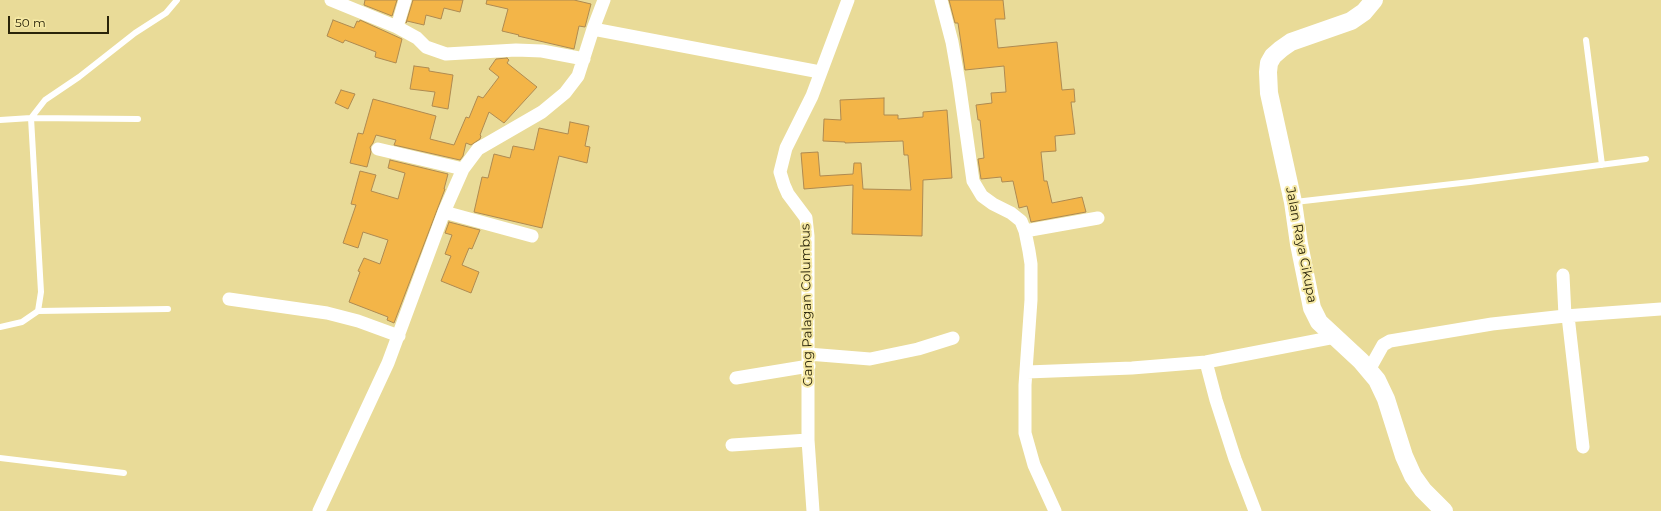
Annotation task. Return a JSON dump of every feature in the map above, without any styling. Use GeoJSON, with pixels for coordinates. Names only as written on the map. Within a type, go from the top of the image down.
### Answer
{"type":"FeatureCollection","features":[{"type":"Feature","properties":{"kind":"main road","name":"Jalan Raya Cikupa"},"geometry":{"type":"LineString","coordinates":[[1374,0],[1364,12],[1351,21],[1291,42],[1273,56],[1269,63],[1268,72],[1269,93],[1293,202],[1298,244],[1312,308],[1319,322],[1361,361],[1377,380],[1386,399],[1404,456],[1413,476],[1422,490],[1444,511]]}},
{"type":"Feature","properties":{"kind":"street"},"geometry":{"type":"LineString","coordinates":[[331,0],[397,27],[417,38],[426,47],[446,54],[516,50],[542,51],[584,59]]}},
{"type":"Feature","properties":{"kind":"street"},"geometry":{"type":"LineString","coordinates":[[397,27],[405,0]]}},
{"type":"Feature","properties":{"kind":"street"},"geometry":{"type":"LineString","coordinates":[[319,511],[374,396],[399,336],[444,212],[463,169],[478,149],[542,112],[565,93],[578,76],[603,0]]}},
{"type":"Feature","properties":{"kind":"street","name":"Gang Palagan Columbus"},"geometry":{"type":"LineString","coordinates":[[813,511],[808,440],[808,236],[806,218],[788,194],[780,172],[786,148],[804,114],[848,0]]}},
{"type":"Feature","properties":{"kind":"street"},"geometry":{"type":"LineString","coordinates":[[941,0],[952,42],[959,82],[972,181],[982,196],[993,204],[1011,213],[1021,221],[1025,231],[1031,264],[1031,300],[1025,385],[1025,433],[1034,465],[1055,511]]}},
{"type":"Feature","properties":{"kind":"street"},"geometry":{"type":"LineString","coordinates":[[593,29],[820,72]]}},
{"type":"Feature","properties":{"kind":"street"},"geometry":{"type":"LineString","coordinates":[[378,149],[463,169]]}},
{"type":"Feature","properties":{"kind":"street"},"geometry":{"type":"LineString","coordinates":[[444,212],[532,236]]}},
{"type":"Feature","properties":{"kind":"street"},"geometry":{"type":"LineString","coordinates":[[1025,231],[1098,218]]}},
{"type":"Feature","properties":{"kind":"street"},"geometry":{"type":"LineString","coordinates":[[1563,275],[1583,447]]}},
{"type":"Feature","properties":{"kind":"street"},"geometry":{"type":"LineString","coordinates":[[229,299],[327,313],[358,321],[399,336]]}},
{"type":"Feature","properties":{"kind":"street"},"geometry":{"type":"LineString","coordinates":[[1369,370],[1383,345],[1390,341],[1492,324],[1567,316],[1661,309]]}},
{"type":"Feature","properties":{"kind":"street"},"geometry":{"type":"LineString","coordinates":[[1027,372],[1132,368],[1212,361],[1335,337]]}},
{"type":"Feature","properties":{"kind":"street"},"geometry":{"type":"LineString","coordinates":[[736,378],[809,360],[870,359],[918,349],[953,338]]}},
{"type":"Feature","properties":{"kind":"street"},"geometry":{"type":"LineString","coordinates":[[1212,361],[1218,408],[1235,459],[1255,511]]}},
{"type":"Feature","properties":{"kind":"street"},"geometry":{"type":"LineString","coordinates":[[732,445],[808,440]]}},
{"type":"Feature","properties":{"kind":"lane"},"geometry":{"type":"LineString","coordinates":[[38,311],[41,292],[31,118],[45,100],[79,77],[135,33],[166,13],[177,0]]}},
{"type":"Feature","properties":{"kind":"lane"},"geometry":{"type":"LineString","coordinates":[[1586,40],[1602,166]]}},
{"type":"Feature","properties":{"kind":"lane"},"geometry":{"type":"LineString","coordinates":[[0,120],[31,118],[138,119]]}},
{"type":"Feature","properties":{"kind":"lane"},"geometry":{"type":"LineString","coordinates":[[1293,202],[1602,166],[1646,159]]}},
{"type":"Feature","properties":{"kind":"lane"},"geometry":{"type":"LineString","coordinates":[[0,327],[22,322],[38,311],[168,309]]}},
{"type":"Feature","properties":{"kind":"lane"},"geometry":{"type":"LineString","coordinates":[[0,458],[124,473]]}},
{"type":"Feature","properties":{"kind":"building"},"geometry":{"type":"Polygon","coordinates":[[[365,0],[397,0],[392,16],[364,5],[365,0]]]}},
{"type":"Feature","properties":{"kind":"building"},"geometry":{"type":"Polygon","coordinates":[[[413,0],[463,0],[460,12],[444,8],[441,19],[426,15],[424,25],[407,21],[406,23],[413,0]]]}},
{"type":"Feature","properties":{"kind":"building"},"geometry":{"type":"Polygon","coordinates":[[[487,0],[574,0],[591,4],[585,27],[579,26],[574,49],[502,31],[508,9],[486,4],[487,0]]]}},
{"type":"Feature","properties":{"kind":"building"},"geometry":{"type":"Polygon","coordinates":[[[949,0],[1003,0],[1005,19],[995,19],[998,48],[1057,42],[1062,90],[1074,89],[1075,102],[1071,102],[1075,134],[1055,136],[1056,151],[1041,152],[1044,181],[1047,181],[1052,203],[1082,197],[1086,212],[1031,222],[1027,206],[1019,208],[1013,181],[1002,182],[1001,177],[981,179],[978,159],[984,158],[980,120],[978,120],[976,105],[992,103],[991,93],[1006,92],[1004,66],[965,70],[958,23],[955,23],[949,0]]]}},
{"type":"Feature","properties":{"kind":"building"},"geometry":{"type":"Polygon","coordinates":[[[333,20],[354,28],[357,21],[359,22],[360,20],[402,39],[396,63],[375,57],[376,52],[345,40],[343,43],[327,36],[333,20]]]}},
{"type":"Feature","properties":{"kind":"building"},"geometry":{"type":"Polygon","coordinates":[[[507,58],[509,60],[507,63],[537,87],[504,123],[489,112],[480,135],[480,139],[471,145],[466,143],[463,156],[460,160],[394,145],[396,140],[376,135],[370,147],[371,152],[367,167],[350,163],[358,133],[363,134],[373,99],[436,116],[430,139],[454,145],[466,117],[469,118],[478,96],[483,98],[499,77],[489,69],[496,59],[507,58]]]}},
{"type":"Feature","properties":{"kind":"building"},"geometry":{"type":"Polygon","coordinates":[[[414,66],[429,68],[429,71],[453,75],[448,109],[432,106],[435,92],[410,89],[414,66]]]}},
{"type":"Feature","properties":{"kind":"building"},"geometry":{"type":"Polygon","coordinates":[[[341,90],[355,94],[348,109],[335,103],[341,90]]]}},
{"type":"Feature","properties":{"kind":"building"},"geometry":{"type":"Polygon","coordinates":[[[884,98],[884,115],[898,115],[898,119],[923,117],[923,112],[947,110],[952,178],[923,180],[922,236],[852,234],[853,185],[804,189],[801,153],[818,152],[820,176],[853,174],[854,163],[861,163],[863,189],[911,190],[908,155],[904,155],[903,141],[845,143],[823,141],[824,119],[841,120],[840,100],[884,98]]]}},
{"type":"Feature","properties":{"kind":"building"},"geometry":{"type":"Polygon","coordinates":[[[570,122],[589,126],[585,146],[590,147],[587,163],[559,156],[542,228],[474,212],[482,177],[488,178],[494,154],[510,158],[513,146],[534,150],[539,128],[568,134],[570,122]]]}},
{"type":"Feature","properties":{"kind":"building"},"geometry":{"type":"Polygon","coordinates":[[[390,160],[448,174],[445,189],[394,323],[387,320],[388,317],[349,302],[360,272],[358,271],[364,258],[380,264],[388,240],[363,232],[358,248],[343,243],[356,205],[351,204],[360,171],[376,175],[371,191],[398,199],[405,173],[388,168],[390,160]]]}},
{"type":"Feature","properties":{"kind":"building"},"geometry":{"type":"Polygon","coordinates":[[[449,222],[480,230],[472,249],[469,248],[462,265],[479,272],[471,293],[441,281],[451,256],[445,254],[452,235],[445,233],[449,222]]]}}]}
